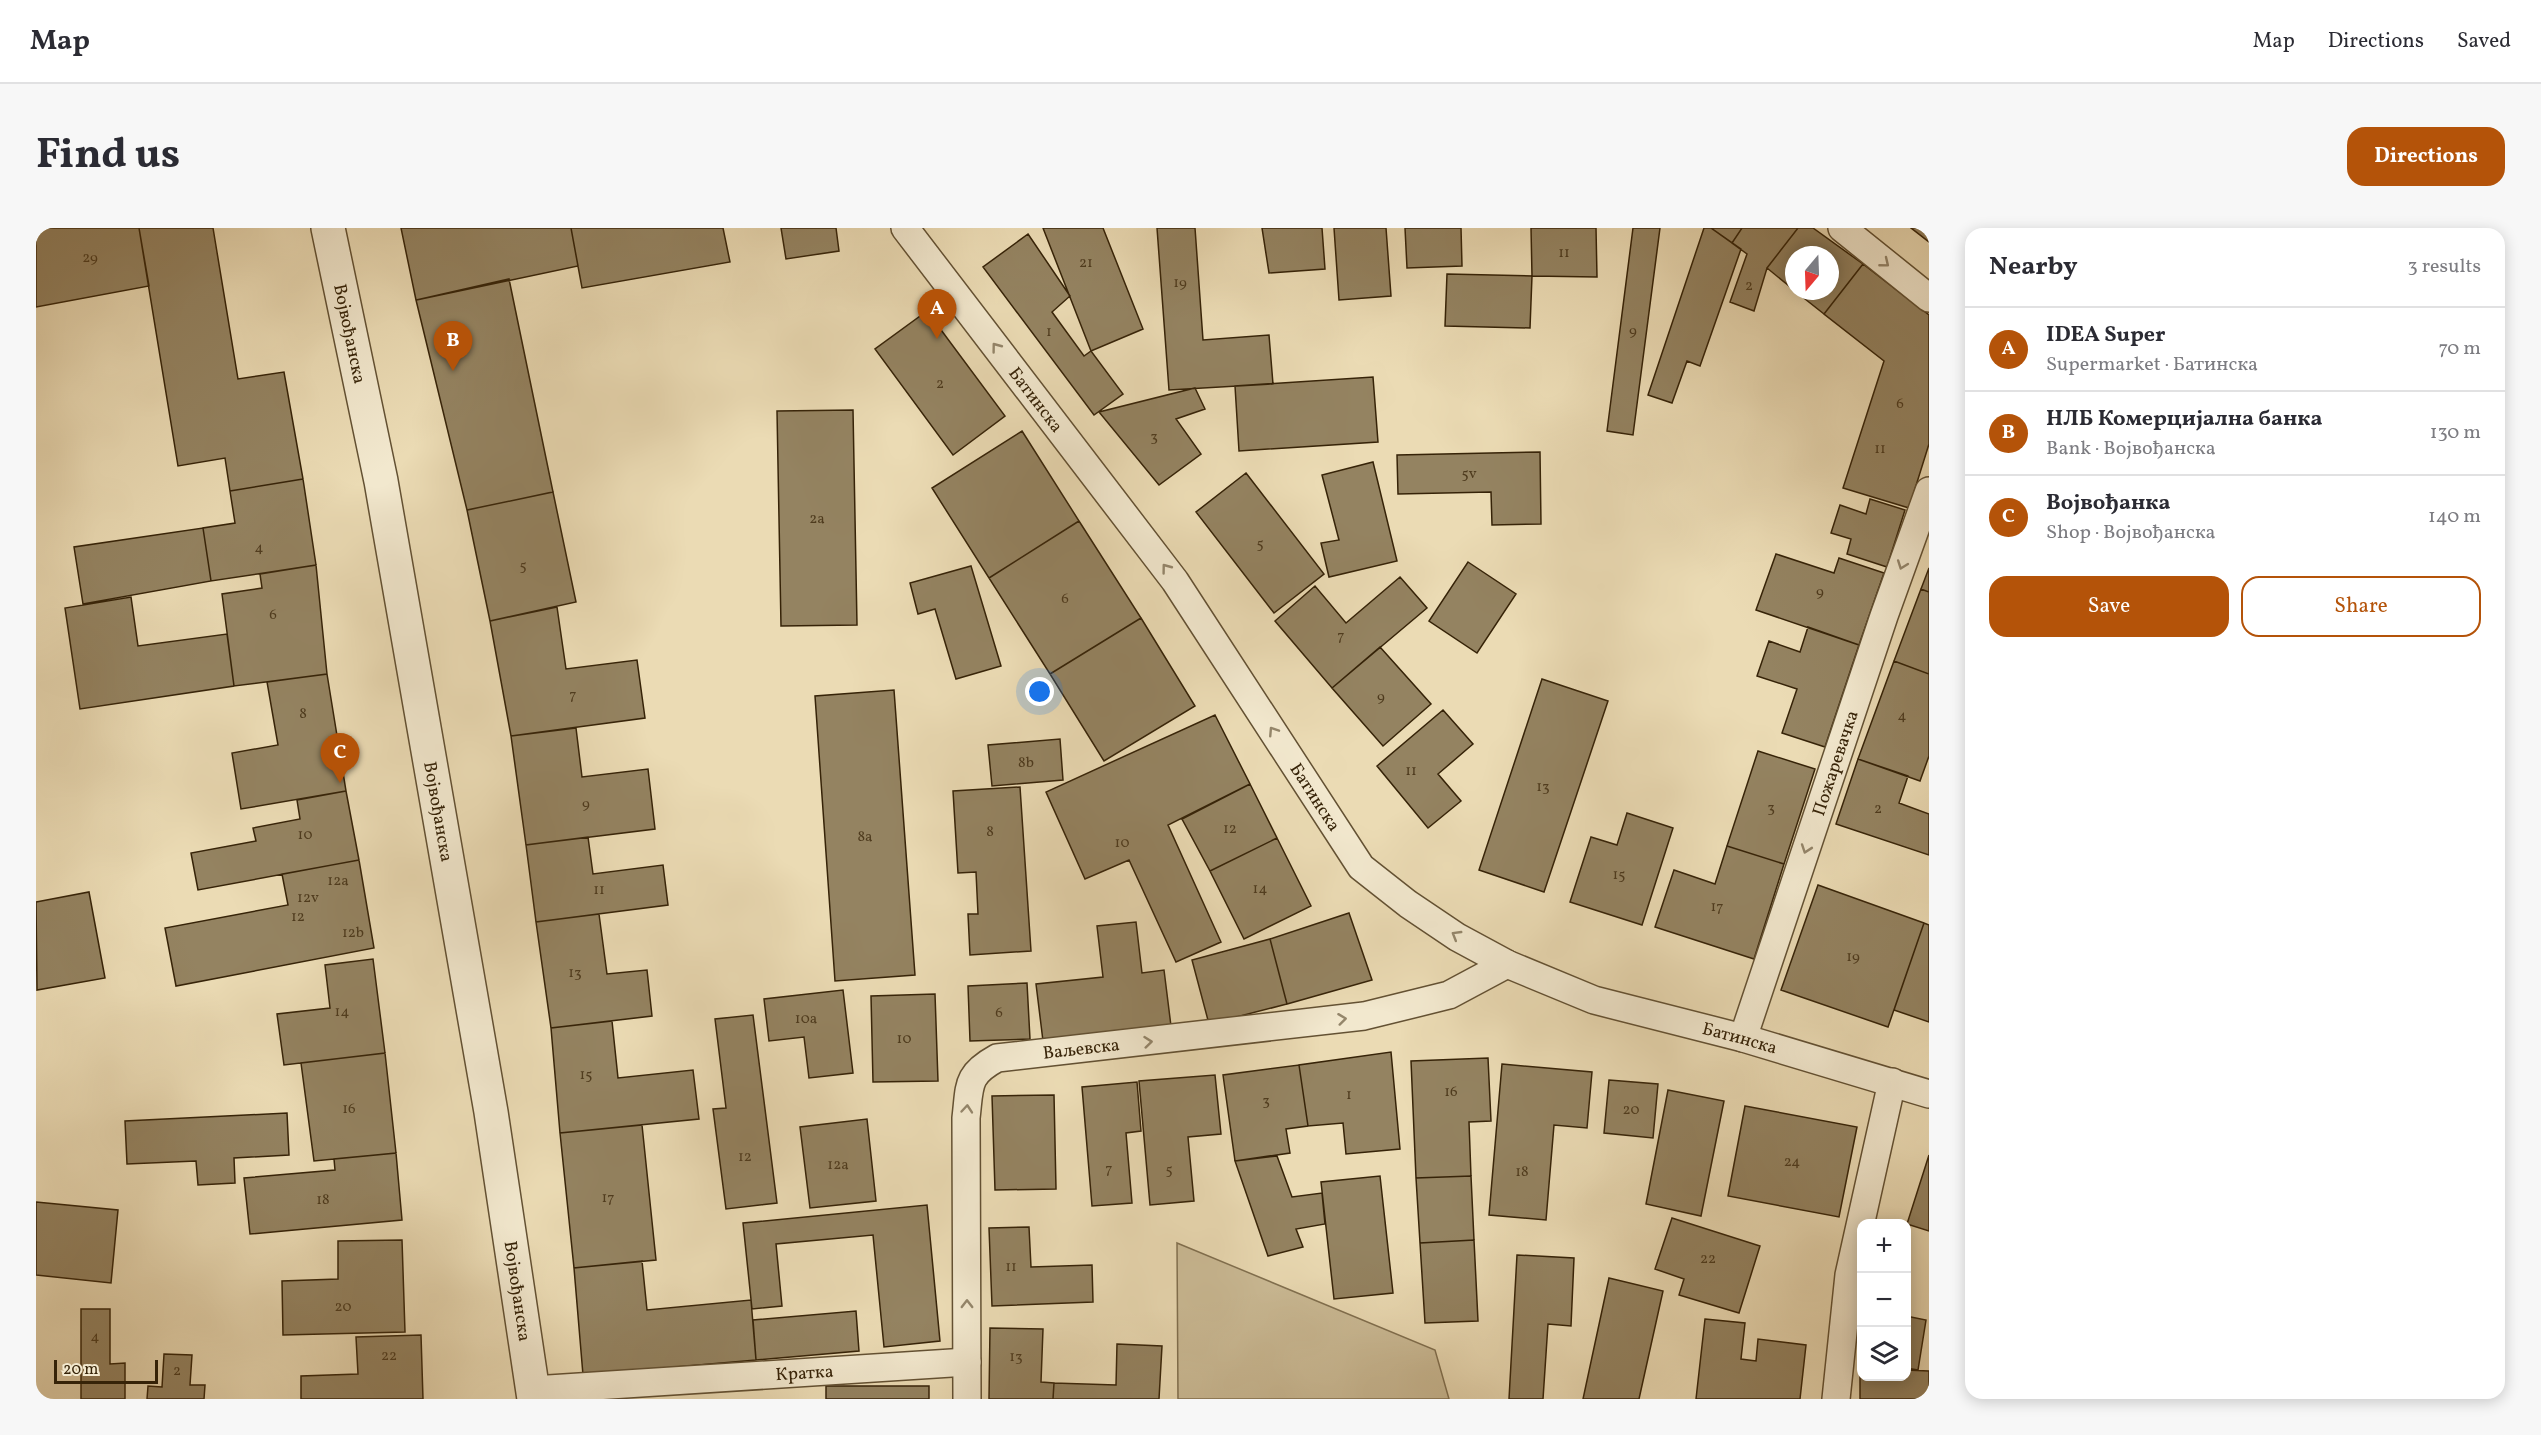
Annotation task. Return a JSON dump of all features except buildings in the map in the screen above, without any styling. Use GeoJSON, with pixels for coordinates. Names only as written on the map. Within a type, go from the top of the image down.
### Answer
{"type":"FeatureCollection","features":[{"type":"Feature","properties":{"kind":"street","name":"Војвођанска"},"geometry":{"type":"LineString","coordinates":[[328,228],[383,493],[491,1112],[534,1394]]}},
{"type":"Feature","properties":{"kind":"street","name":"Батинска"},"geometry":{"type":"LineString","coordinates":[[905,228],[1175,581],[1362,867],[1408,904],[1447,930],[1508,964],[1594,1000],[1743,1038],[1929,1094]]}},
{"type":"Feature","properties":{"kind":"street"},"geometry":{"type":"LineString","coordinates":[[1842,228],[1929,298]]}},
{"type":"Feature","properties":{"kind":"street","name":"Пожаревачка"},"geometry":{"type":"LineString","coordinates":[[1743,1038],[1884,616],[1929,490]]}},
{"type":"Feature","properties":{"kind":"street","name":"Ваљевска"},"geometry":{"type":"LineString","coordinates":[[967,1399],[966,1118],[970,1083],[980,1068],[997,1058],[1364,1016],[1449,994],[1508,964]]}},
{"type":"Feature","properties":{"kind":"street"},"geometry":{"type":"LineString","coordinates":[[1836,1399],[1849,1275],[1892,1082]]}},
{"type":"Feature","properties":{"kind":"street","name":"Кратка"},"geometry":{"type":"LineString","coordinates":[[534,1394],[967,1362]]}},
{"type":"Feature","properties":{"kind":"shaded area"},"geometry":{"type":"Polygon","coordinates":[[[1177,1243],[1435,1350],[1449,1399],[1178,1399],[1177,1243]]]}},
{"type":"Feature","properties":{"kind":"place","name":"IDEA Super"},"geometry":{"type":"Point","coordinates":[937,339]}},
{"type":"Feature","properties":{"kind":"place","name":"НЛБ Комерцијална банка"},"geometry":{"type":"Point","coordinates":[453,371]}},
{"type":"Feature","properties":{"kind":"place","name":"Војвођанка"},"geometry":{"type":"Point","coordinates":[340,783]}}]}
